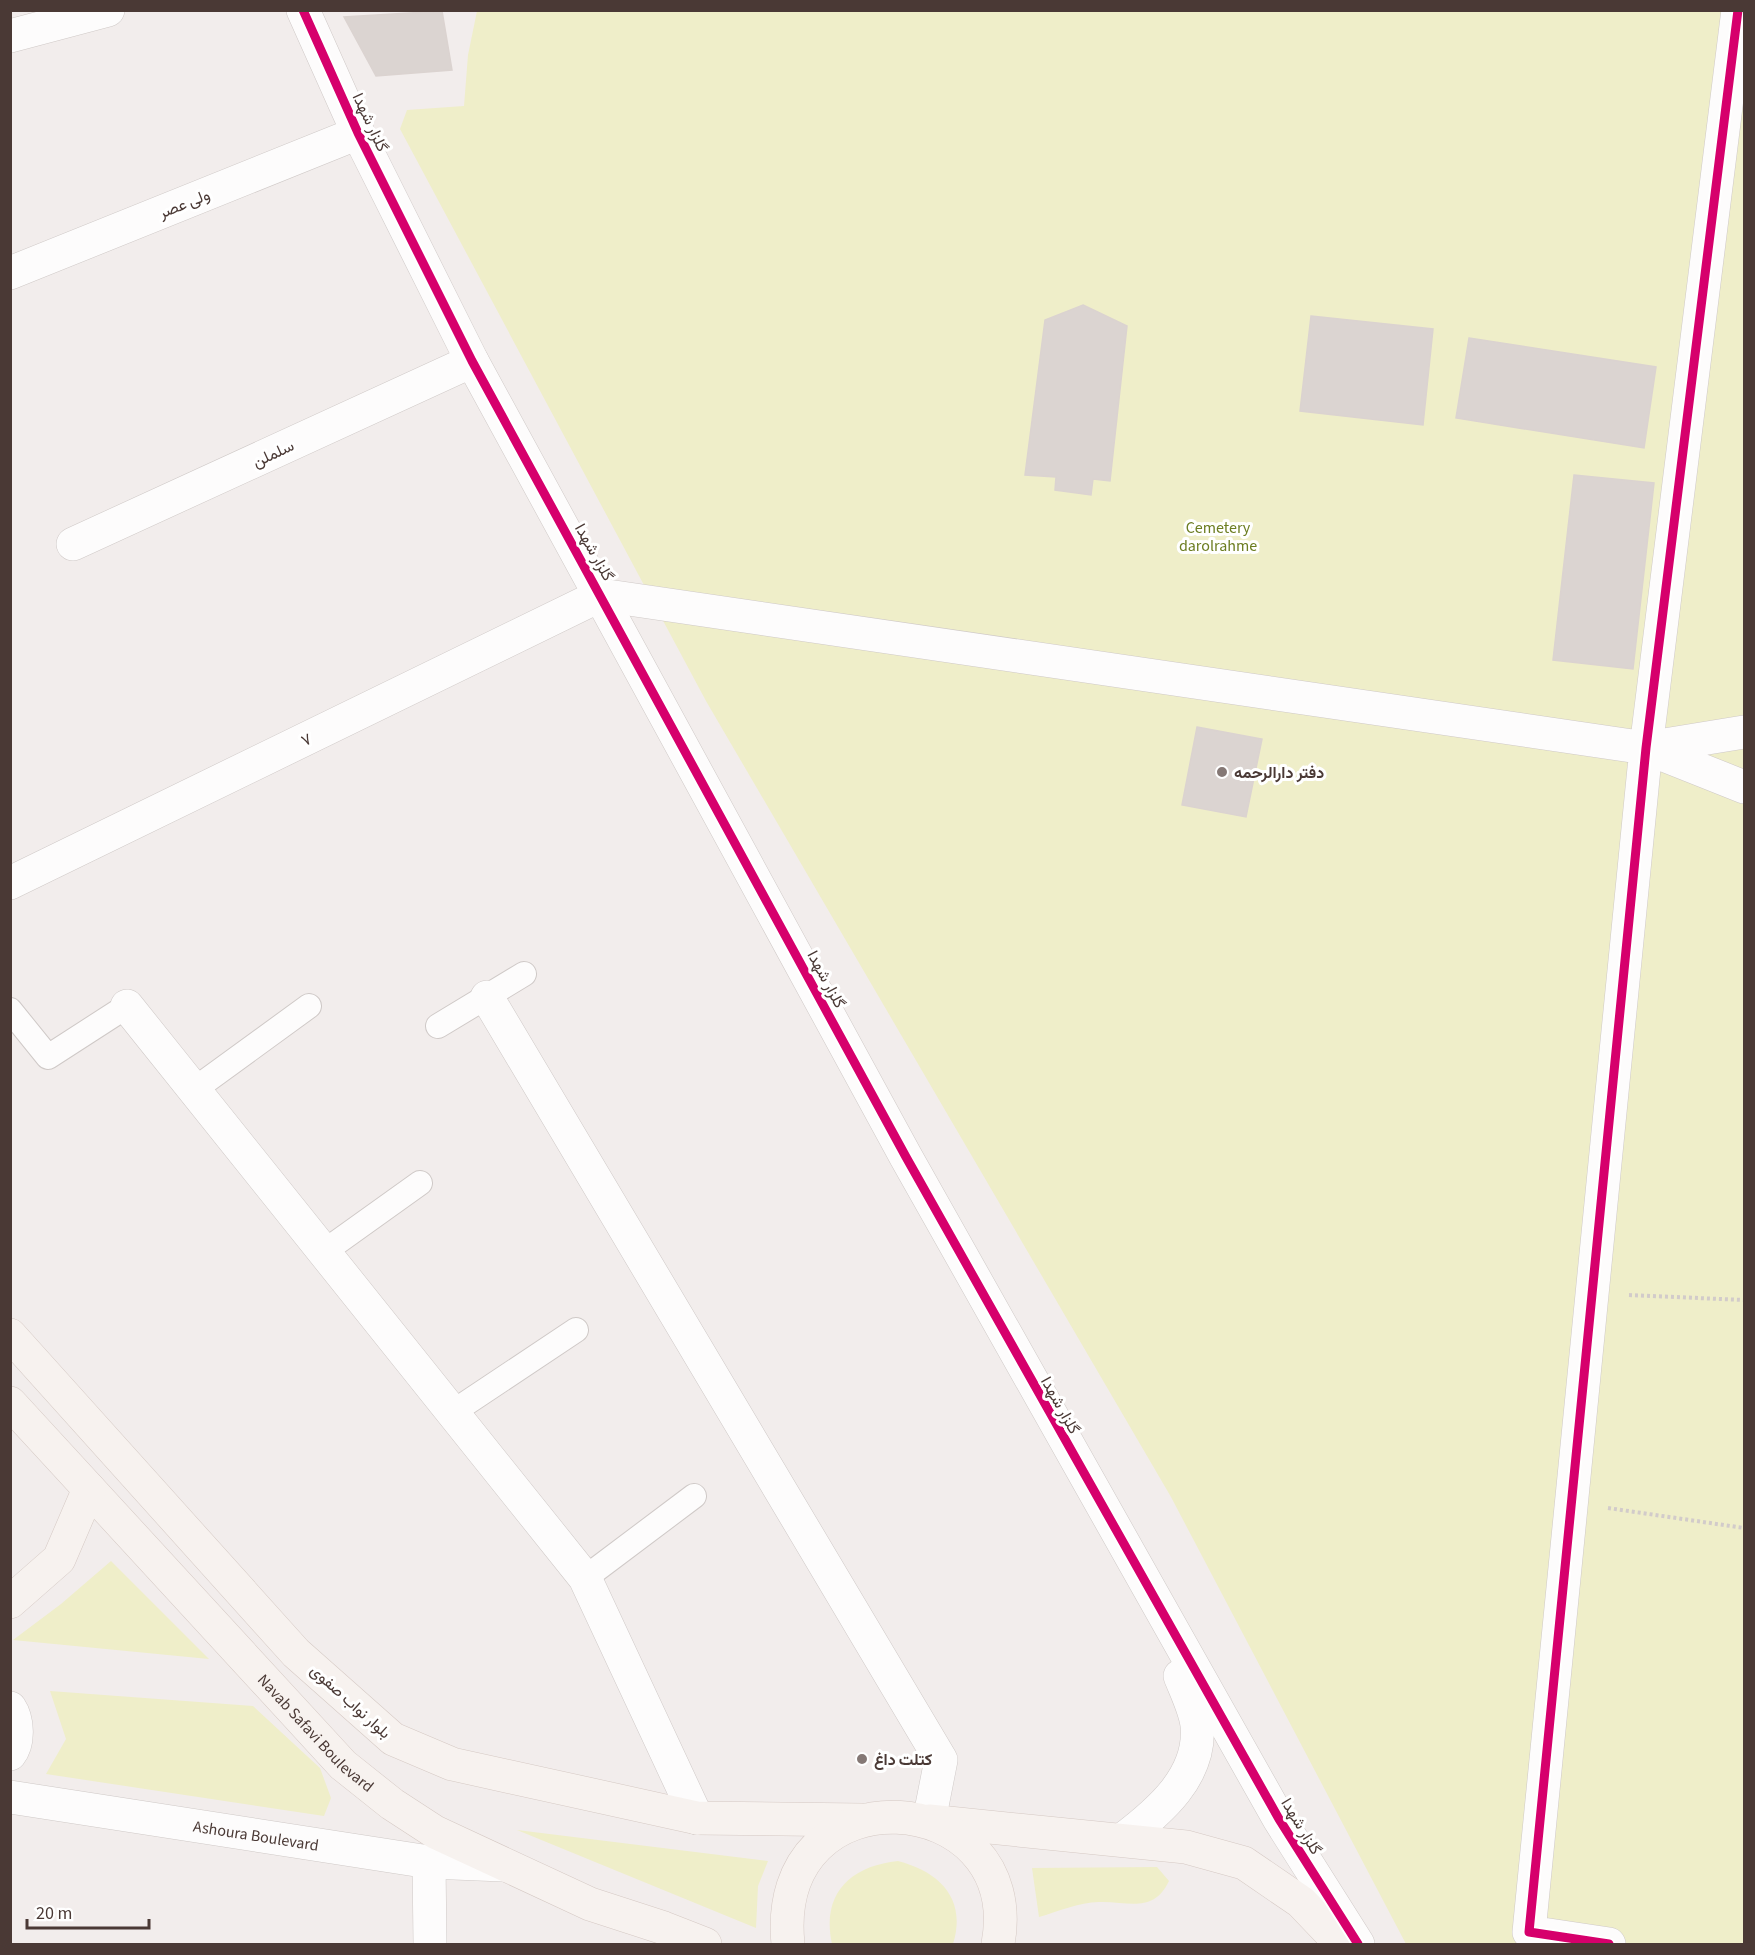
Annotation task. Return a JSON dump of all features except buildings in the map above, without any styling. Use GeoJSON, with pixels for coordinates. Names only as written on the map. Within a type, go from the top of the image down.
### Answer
{"type":"FeatureCollection","features":[{"type":"Feature","properties":{"kind":"main road","name":"بلوار نواب صفوی"},"geometry":{"type":"LineString","coordinates":[[10,1335],[296,1653],[393,1739],[452,1764],[698,1818],[862,1820]]}},
{"type":"Feature","properties":{"kind":"main road","name":"Navab Safavi Boulevard"},"geometry":{"type":"LineString","coordinates":[[10,1403],[343,1765],[392,1804],[435,1832],[590,1904],[705,1944]]}},
{"type":"Feature","properties":{"kind":"main road"},"geometry":{"type":"LineString","coordinates":[[10,1602],[59,1559],[89,1489]]}},
{"type":"Feature","properties":{"kind":"main road"},"geometry":{"type":"LineString","coordinates":[[788,1944],[785,1918],[793,1886],[808,1857],[833,1834],[862,1820],[896,1815],[929,1821],[1186,1847],[1244,1863],[1301,1902],[1341,1944]]}},
{"type":"Feature","properties":{"kind":"main road"},"geometry":{"type":"LineString","coordinates":[[929,1821],[959,1837],[982,1862],[997,1892],[1002,1925],[998,1944]]}},
{"type":"Feature","properties":{"kind":"street"},"geometry":{"type":"LineString","coordinates":[[10,36],[108,10]]}},
{"type":"Feature","properties":{"kind":"street","name":"گلزار شهدا"},"geometry":{"type":"LineString","coordinates":[[303,10],[358,133],[472,361],[602,595],[906,1157],[1092,1491],[1279,1819],[1358,1944]]}},
{"type":"Feature","properties":{"kind":"street"},"geometry":{"type":"LineString","coordinates":[[1609,1944],[1529,1932],[1646,748],[1738,10]]}},
{"type":"Feature","properties":{"kind":"street","name":"ولی عصر"},"geometry":{"type":"LineString","coordinates":[[10,273],[358,133]]}},
{"type":"Feature","properties":{"kind":"street","name":"سلملن"},"geometry":{"type":"LineString","coordinates":[[73,544],[472,361]]}},
{"type":"Feature","properties":{"kind":"street"},"geometry":{"type":"LineString","coordinates":[[602,595],[1646,748],[1744,787]]}},
{"type":"Feature","properties":{"kind":"street","name":"۷"},"geometry":{"type":"LineString","coordinates":[[10,883],[602,595]]}},
{"type":"Feature","properties":{"kind":"street"},"geometry":{"type":"LineString","coordinates":[[1646,748],[1744,732]]}},
{"type":"Feature","properties":{"kind":"street"},"geometry":{"type":"LineString","coordinates":[[487,997],[941,1760],[929,1821]]}},
{"type":"Feature","properties":{"kind":"street"},"geometry":{"type":"LineString","coordinates":[[128,1006],[585,1578],[698,1818]]}},
{"type":"Feature","properties":{"kind":"street"},"geometry":{"type":"LineString","coordinates":[[1092,1491],[1176,1665],[1197,1724],[1195,1753],[1179,1790],[1151,1818],[1122,1839]]}},
{"type":"Feature","properties":{"kind":"street"},"geometry":{"type":"LineString","coordinates":[[10,1708],[16,1733],[14,1751],[10,1754]]}},
{"type":"Feature","properties":{"kind":"street","name":"Ashoura Boulevard"},"geometry":{"type":"LineString","coordinates":[[10,1797],[429,1862],[503,1864]]}},
{"type":"Feature","properties":{"kind":"street"},"geometry":{"type":"LineString","coordinates":[[429,1862],[430,1944]]}},
{"type":"Feature","properties":{"kind":"lane"},"geometry":{"type":"LineString","coordinates":[[438,1026],[524,974]]}},
{"type":"Feature","properties":{"kind":"lane"},"geometry":{"type":"LineString","coordinates":[[10,1010],[48,1057],[128,1006]]}},
{"type":"Feature","properties":{"kind":"lane"},"geometry":{"type":"LineString","coordinates":[[195,1089],[309,1006]]}},
{"type":"Feature","properties":{"kind":"lane"},"geometry":{"type":"LineString","coordinates":[[325,1251],[420,1183]]}},
{"type":"Feature","properties":{"kind":"lane"},"geometry":{"type":"LineString","coordinates":[[453,1412],[576,1330]]}},
{"type":"Feature","properties":{"kind":"lane"},"geometry":{"type":"LineString","coordinates":[[585,1578],[694,1496]]}},
{"type":"Feature","properties":{"kind":"path"},"geometry":{"type":"LineString","coordinates":[[1593,1293],[1744,1300]]}},
{"type":"Feature","properties":{"kind":"path"},"geometry":{"type":"LineString","coordinates":[[1571,1503],[1744,1528]]}},
{"type":"Feature","properties":{"kind":"green space","name":"Cemetery darolrahme"},"geometry":{"type":"Polygon","coordinates":[[[477,11],[1744,11],[1744,1944],[1406,1944],[1171,1497],[706,701],[400,129],[407,110],[464,106],[468,55],[477,11]]]}},
{"type":"Feature","properties":{"kind":"green space"},"geometry":{"type":"Polygon","coordinates":[[[111,1561],[209,1659],[13,1640],[61,1604],[111,1561]]]}},
{"type":"Feature","properties":{"kind":"green space"},"geometry":{"type":"Polygon","coordinates":[[[50,1691],[253,1706],[320,1768],[331,1798],[324,1816],[46,1774],[66,1739],[50,1691]]]}},
{"type":"Feature","properties":{"kind":"green space"},"geometry":{"type":"Polygon","coordinates":[[[517,1830],[768,1861],[758,1886],[756,1928],[517,1830]]]}},
{"type":"Feature","properties":{"kind":"green space"},"geometry":{"type":"Polygon","coordinates":[[[898,1861],[926,1872],[938,1880],[946,1890],[953,1901],[956,1914],[953,1944],[832,1944],[831,1911],[835,1897],[843,1886],[853,1876],[866,1869],[898,1861]]]}},
{"type":"Feature","properties":{"kind":"green space"},"geometry":{"type":"Polygon","coordinates":[[[1157,1867],[1169,1881],[1156,1898],[1148,1902],[1130,1904],[1091,1902],[1039,1917],[1032,1868],[1157,1867]]]}},
{"type":"Feature","properties":{"kind":"cycle path"},"geometry":{"type":"LineString","coordinates":[[303,10],[358,133],[472,361],[906,1157],[1279,1819],[1358,1944]]}},
{"type":"Feature","properties":{"kind":"cycle path"},"geometry":{"type":"LineString","coordinates":[[1609,1944],[1529,1932],[1646,748],[1738,10]]}},
{"type":"Feature","properties":{"kind":"place","name":"دفتر دارالرحمه"},"geometry":{"type":"Point","coordinates":[1222,772]}},
{"type":"Feature","properties":{"kind":"place","name":"کتلت داغ"},"geometry":{"type":"Point","coordinates":[862,1759]}}]}
